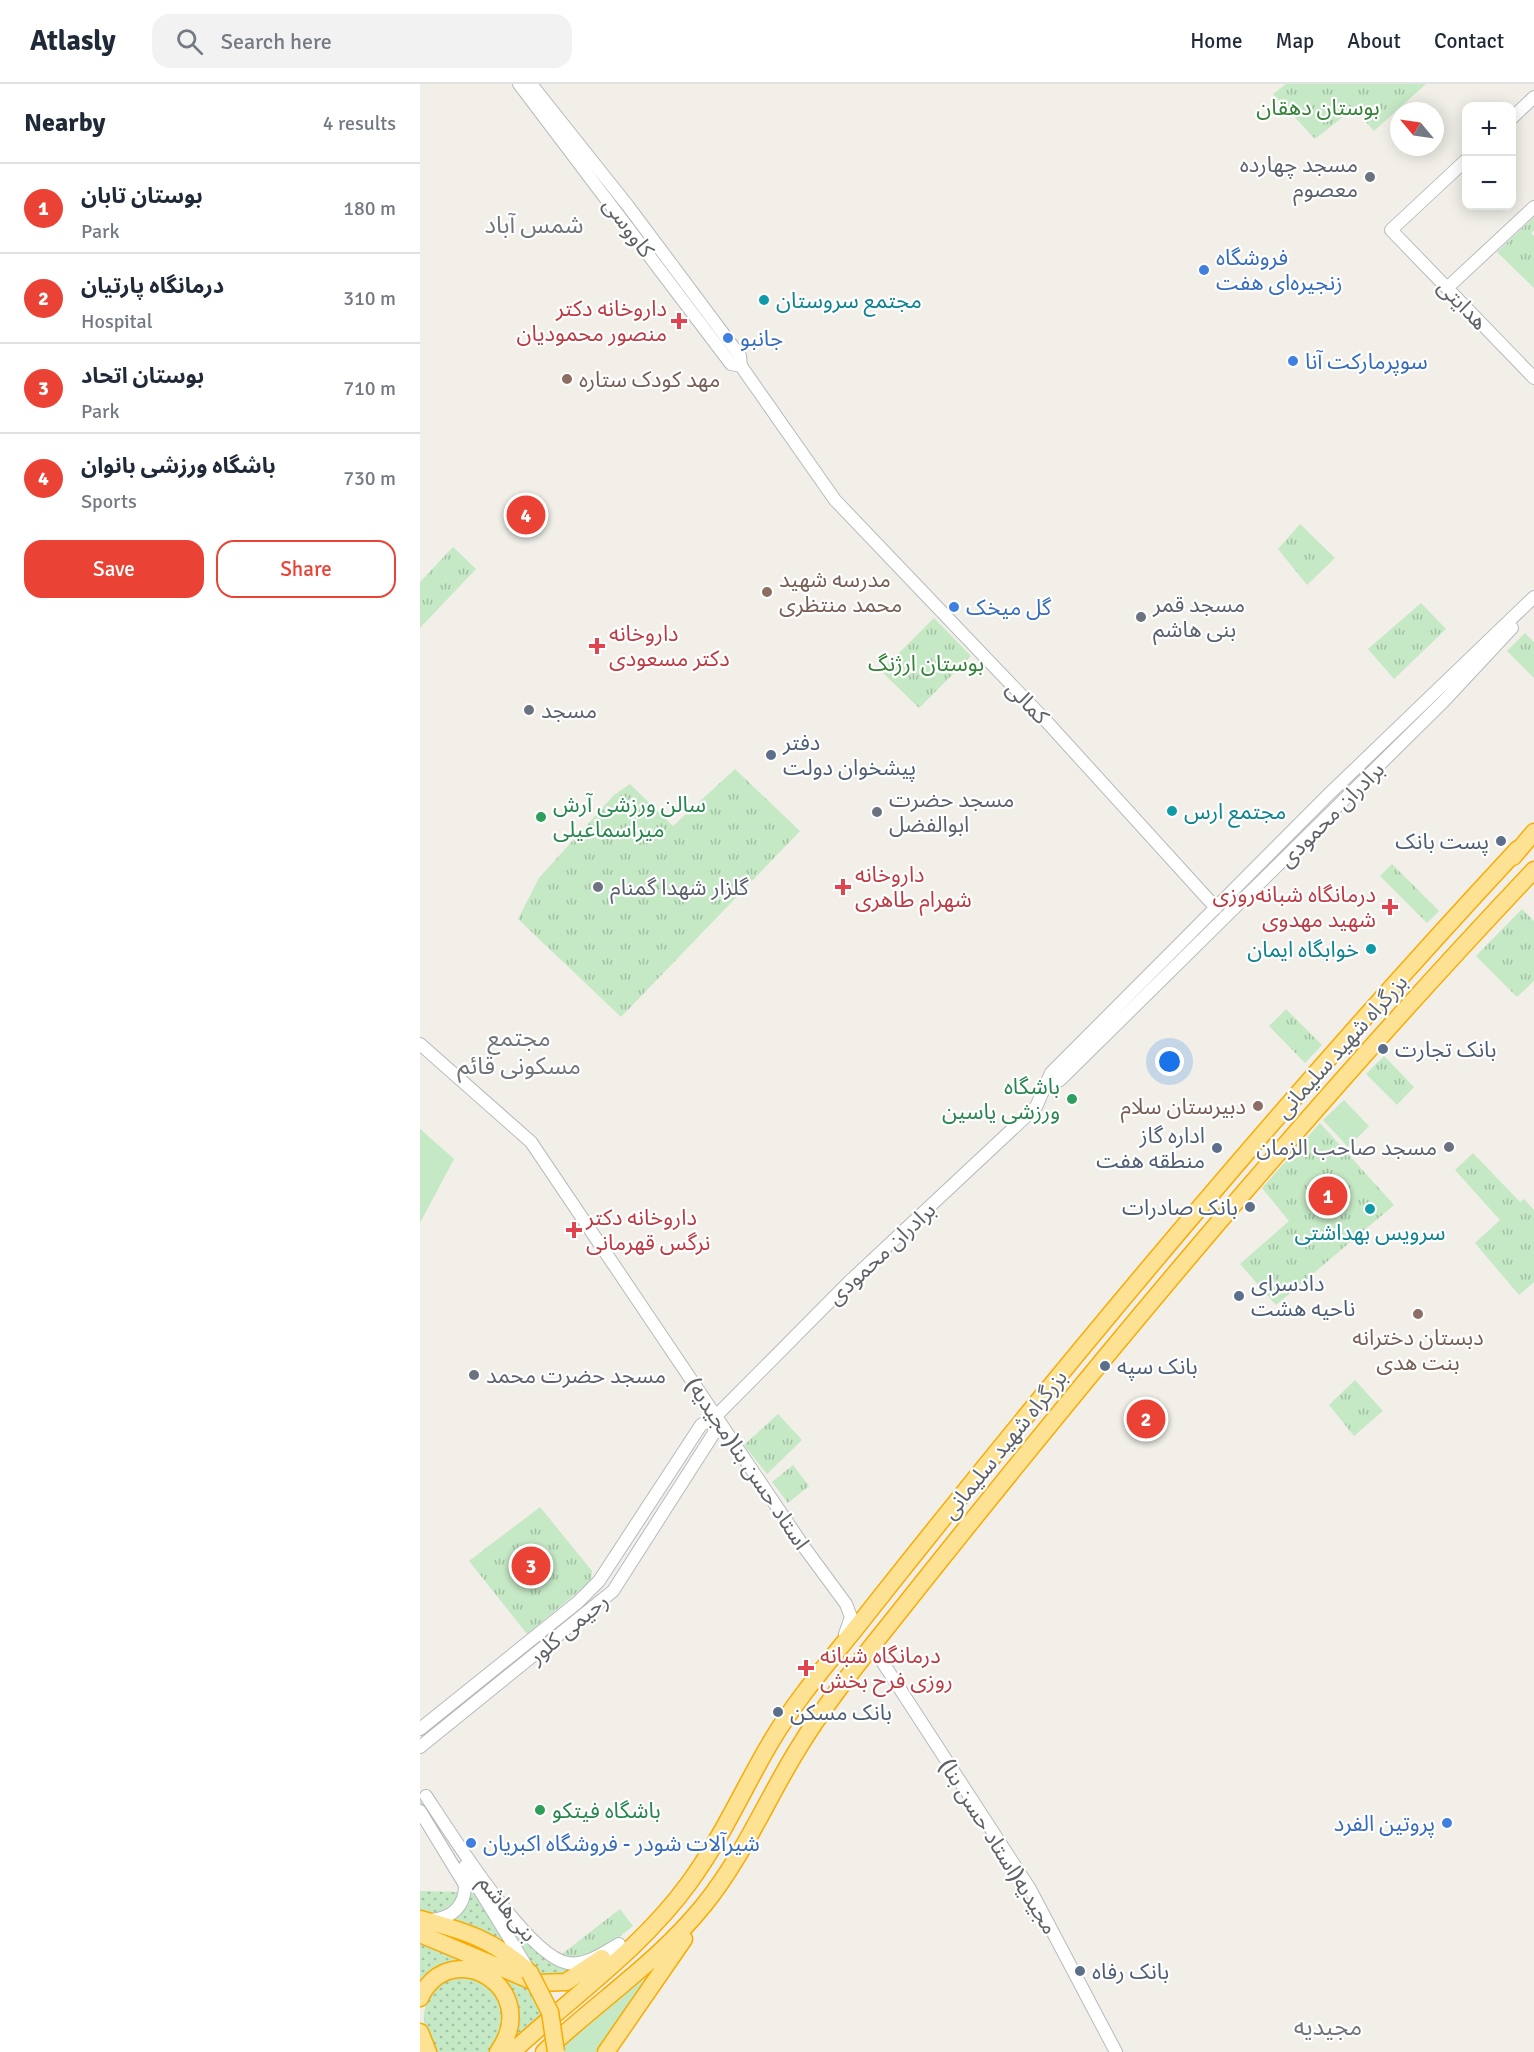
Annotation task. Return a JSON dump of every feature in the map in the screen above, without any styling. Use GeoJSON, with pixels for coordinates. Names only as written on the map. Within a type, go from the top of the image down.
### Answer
{"type":"FeatureCollection","features":[{"type":"Feature","properties":{"kind":"highway"},"geometry":{"type":"LineString","coordinates":[[1534,832],[1518,849],[1484,895],[1484,904],[1494,904],[1534,870]]}},
{"type":"Feature","properties":{"kind":"highway","name":"بزرگراه شهید سلیمانی"},"geometry":{"type":"LineString","coordinates":[[512,2052],[643,1936],[689,1883],[726,1825],[773,1739],[800,1699],[1174,1236],[1351,1032],[1518,849]]}},
{"type":"Feature","properties":{"kind":"highway","name":"بزرگراه شهید سلیمانی"},"geometry":{"type":"LineString","coordinates":[[706,1902],[733,1865],[807,1735],[872,1646],[1191,1253],[1407,1005],[1534,870]]}},
{"type":"Feature","properties":{"kind":"highway"},"geometry":{"type":"LineString","coordinates":[[1428,948],[1463,920],[1472,922],[1472,933],[1444,965]]}},
{"type":"Feature","properties":{"kind":"highway"},"geometry":{"type":"LineString","coordinates":[[422,1925],[526,1980],[546,1984],[562,1983],[575,1978],[619,1944],[689,1883]]}},
{"type":"Feature","properties":{"kind":"highway"},"geometry":{"type":"LineString","coordinates":[[544,2052],[667,1947],[706,1902]]}},
{"type":"Feature","properties":{"kind":"highway"},"geometry":{"type":"LineString","coordinates":[[606,2052],[675,1954],[706,1902]]}},
{"type":"Feature","properties":{"kind":"highway"},"geometry":{"type":"LineString","coordinates":[[422,1925],[481,1937],[511,1955],[530,1972],[550,2012],[556,2052]]}},
{"type":"Feature","properties":{"kind":"highway"},"geometry":{"type":"LineString","coordinates":[[420,1998],[430,1982],[446,1972],[469,1969],[490,1977],[505,1994],[512,2014],[509,2033],[498,2052]]}},
{"type":"Feature","properties":{"kind":"highway"},"geometry":{"type":"LineString","coordinates":[[420,2032],[428,2052]]}},
{"type":"Feature","properties":{"kind":"main road","name":"کاووسی"},"geometry":{"type":"LineString","coordinates":[[519,84],[538,100]]}},
{"type":"Feature","properties":{"kind":"main road","name":"کاووسی"},"geometry":{"type":"LineString","coordinates":[[531,84],[538,100],[578,154],[624,210],[681,286],[740,356],[741,366],[835,500]]}},
{"type":"Feature","properties":{"kind":"main road"},"geometry":{"type":"LineString","coordinates":[[1516,114],[1534,97]]}},
{"type":"Feature","properties":{"kind":"main road","name":"هدایتی"},"geometry":{"type":"LineString","coordinates":[[1462,165],[1391,230],[1534,378]]}},
{"type":"Feature","properties":{"kind":"main road"},"geometry":{"type":"LineString","coordinates":[[1447,288],[1534,207]]}},
{"type":"Feature","properties":{"kind":"main road","name":"کمالی"},"geometry":{"type":"LineString","coordinates":[[835,500],[1047,722],[1216,908]]}},
{"type":"Feature","properties":{"kind":"main road"},"geometry":{"type":"LineString","coordinates":[[1521,613],[1534,597]]}},
{"type":"Feature","properties":{"kind":"main road","name":"برادران محمودی"},"geometry":{"type":"LineString","coordinates":[[420,1729],[578,1602],[609,1567],[701,1425],[716,1416],[849,1282],[1036,1107],[1050,1073],[1268,855],[1521,613],[1534,606]]}},
{"type":"Feature","properties":{"kind":"main road","name":"برادران محمودی"},"geometry":{"type":"LineString","coordinates":[[1042,1088],[1060,1080],[1278,866],[1444,701],[1521,613]]}},
{"type":"Feature","properties":{"kind":"main road"},"geometry":{"type":"LineString","coordinates":[[1268,855],[1278,866]]}},
{"type":"Feature","properties":{"kind":"main road"},"geometry":{"type":"LineString","coordinates":[[1199,926],[1206,908],[1204,894]]}},
{"type":"Feature","properties":{"kind":"main road","name":"استاد حسن بنا(مجیدیه)"},"geometry":{"type":"LineString","coordinates":[[420,1044],[531,1142],[851,1613],[848,1629],[800,1699]]}},
{"type":"Feature","properties":{"kind":"main road","name":"رحیمی کلور"},"geometry":{"type":"LineString","coordinates":[[420,1747],[602,1603],[624,1575],[714,1433],[716,1416]]}},
{"type":"Feature","properties":{"kind":"main road"},"geometry":{"type":"LineString","coordinates":[[609,1567],[624,1575]]}},
{"type":"Feature","properties":{"kind":"main road","name":"مجیدیه(استاد حسن بنا)"},"geometry":{"type":"LineString","coordinates":[[872,1646],[1029,1889],[1116,2052]]}},
{"type":"Feature","properties":{"kind":"main road"},"geometry":{"type":"LineString","coordinates":[[423,1793],[445,1835],[515,1944],[530,1972]]}},
{"type":"Feature","properties":{"kind":"main road","name":"بنی‌هاشم"},"geometry":{"type":"LineString","coordinates":[[423,1793],[510,1914],[544,1952],[560,1961],[579,1964],[619,1944]]}},
{"type":"Feature","properties":{"kind":"main road"},"geometry":{"type":"LineString","coordinates":[[420,1811],[465,1885],[462,1903],[453,1914],[422,1925]]}},
{"type":"Feature","properties":{"kind":"green space","name":"بوستان دهقان"},"geometry":{"type":"Polygon","coordinates":[[[1286,84],[1426,84],[1406,102],[1390,102],[1390,117],[1374,131],[1354,108],[1315,139],[1273,94],[1286,84]]]}},
{"type":"Feature","properties":{"kind":"green space"},"geometry":{"type":"Polygon","coordinates":[[[1534,217],[1534,230],[1531,233],[1534,236],[1534,288],[1497,252],[1534,217]]]}},
{"type":"Feature","properties":{"kind":"green space"},"geometry":{"type":"Polygon","coordinates":[[[1300,524],[1335,558],[1307,585],[1278,549],[1300,524]]]}},
{"type":"Feature","properties":{"kind":"green space"},"geometry":{"type":"Polygon","coordinates":[[[453,547],[476,569],[420,628],[420,582],[453,547]]]}},
{"type":"Feature","properties":{"kind":"green space"},"geometry":{"type":"Polygon","coordinates":[[[1421,603],[1446,629],[1394,679],[1368,649],[1421,603]]]}},
{"type":"Feature","properties":{"kind":"green space","name":"بوستان ارژنگ"},"geometry":{"type":"Polygon","coordinates":[[[934,618],[971,656],[919,708],[881,671],[934,618]]]}},
{"type":"Feature","properties":{"kind":"green space"},"geometry":{"type":"Polygon","coordinates":[[[1525,633],[1534,642],[1534,678],[1507,651],[1525,633]]]}},
{"type":"Feature","properties":{"kind":"green space"},"geometry":{"type":"Polygon","coordinates":[[[735,769],[800,831],[621,1017],[518,919],[539,878],[614,795],[630,784],[673,826],[735,769]]]}},
{"type":"Feature","properties":{"kind":"green space"},"geometry":{"type":"Polygon","coordinates":[[[1392,864],[1439,911],[1427,923],[1380,876],[1392,864]]]}},
{"type":"Feature","properties":{"kind":"green space"},"geometry":{"type":"Polygon","coordinates":[[[1522,909],[1534,921],[1534,981],[1517,997],[1476,956],[1522,909]]]}},
{"type":"Feature","properties":{"kind":"green space"},"geometry":{"type":"Polygon","coordinates":[[[1286,1009],[1322,1045],[1305,1063],[1269,1026],[1286,1009]]]}},
{"type":"Feature","properties":{"kind":"green space"},"geometry":{"type":"Polygon","coordinates":[[[1384,1056],[1414,1087],[1397,1105],[1366,1074],[1384,1056]]]}},
{"type":"Feature","properties":{"kind":"green space"},"geometry":{"type":"Polygon","coordinates":[[[1344,1100],[1369,1126],[1348,1147],[1323,1120],[1344,1100]]]}},
{"type":"Feature","properties":{"kind":"green space"},"geometry":{"type":"Polygon","coordinates":[[[1320,1123],[1394,1205],[1276,1305],[1240,1264],[1289,1221],[1262,1188],[1320,1123]]]}},
{"type":"Feature","properties":{"kind":"green space"},"geometry":{"type":"Polygon","coordinates":[[[420,1129],[454,1159],[420,1223],[420,1129]]]}},
{"type":"Feature","properties":{"kind":"green space"},"geometry":{"type":"Polygon","coordinates":[[[1473,1153],[1520,1202],[1524,1199],[1534,1210],[1534,1282],[1519,1295],[1475,1243],[1500,1220],[1455,1170],[1473,1153]]]}},
{"type":"Feature","properties":{"kind":"green space"},"geometry":{"type":"Polygon","coordinates":[[[1355,1380],[1383,1411],[1354,1436],[1329,1405],[1355,1380]]]}},
{"type":"Feature","properties":{"kind":"green space"},"geometry":{"type":"Polygon","coordinates":[[[778,1414],[802,1440],[767,1474],[744,1445],[778,1414]]]}},
{"type":"Feature","properties":{"kind":"green space"},"geometry":{"type":"Polygon","coordinates":[[[793,1465],[809,1486],[788,1503],[772,1482],[793,1465]]]}},
{"type":"Feature","properties":{"kind":"green space"},"geometry":{"type":"Polygon","coordinates":[[[540,1507],[592,1571],[591,1581],[527,1634],[469,1561],[540,1507]]]}},
{"type":"Feature","properties":{"kind":"green space"},"geometry":{"type":"Polygon","coordinates":[[[420,1800],[525,1966],[448,1923],[466,1899],[442,1841],[420,1805],[420,1800]]]}},
{"type":"Feature","properties":{"kind":"green space"},"geometry":{"type":"Polygon","coordinates":[[[464,1856],[543,1956],[565,1967],[588,1967],[543,1982],[464,1856]]]}},
{"type":"Feature","properties":{"kind":"green space"},"geometry":{"type":"Polygon","coordinates":[[[420,1891],[463,1892],[453,1912],[420,1915],[420,1891]]]}},
{"type":"Feature","properties":{"kind":"green space"},"geometry":{"type":"Polygon","coordinates":[[[620,1909],[633,1926],[614,1941],[592,1954],[558,1957],[620,1909]]]}},
{"type":"Feature","properties":{"kind":"green space"},"geometry":{"type":"Polygon","coordinates":[[[420,1937],[532,1985],[546,2016],[506,2052],[515,2019],[474,1967],[420,1992],[420,1937]]]}},
{"type":"Feature","properties":{"kind":"green space"},"geometry":{"type":"Polygon","coordinates":[[[670,1953],[602,2052],[562,2052],[562,2046],[670,1953]]]}},
{"type":"Feature","properties":{"kind":"green space"},"geometry":{"type":"Polygon","coordinates":[[[477,1975],[507,2007],[494,2052],[433,2052],[424,2015],[428,2000],[438,1980],[477,1975]]]}},
{"type":"Feature","properties":{"kind":"place","name":"مسجد چهارده معصوم"},"geometry":{"type":"Point","coordinates":[1370,177]}},
{"type":"Feature","properties":{"kind":"place","name":"فروشگاه زنجیره‌ای هفت"},"geometry":{"type":"Point","coordinates":[1204,270]}},
{"type":"Feature","properties":{"kind":"place","name":"مجتمع سروستان"},"geometry":{"type":"Point","coordinates":[764,300]}},
{"type":"Feature","properties":{"kind":"place","name":"داروخانه دکتر منصور محمودیان"},"geometry":{"type":"Point","coordinates":[679,321]}},
{"type":"Feature","properties":{"kind":"place","name":"جانبو"},"geometry":{"type":"Point","coordinates":[728,338]}},
{"type":"Feature","properties":{"kind":"place","name":"سوپرمارکت آنا"},"geometry":{"type":"Point","coordinates":[1293,361]}},
{"type":"Feature","properties":{"kind":"place","name":"مهد کودک ستاره"},"geometry":{"type":"Point","coordinates":[567,379]}},
{"type":"Feature","properties":{"kind":"place","name":"باشگاه ورزشی بانوان"},"geometry":{"type":"Point","coordinates":[526,515]}},
{"type":"Feature","properties":{"kind":"place","name":"مدرسه شهید محمد منتظری"},"geometry":{"type":"Point","coordinates":[767,592]}},
{"type":"Feature","properties":{"kind":"place","name":"گل میخک"},"geometry":{"type":"Point","coordinates":[954,607]}},
{"type":"Feature","properties":{"kind":"place","name":"مسجد قمر بنی هاشم"},"geometry":{"type":"Point","coordinates":[1141,617]}},
{"type":"Feature","properties":{"kind":"place","name":"داروخانه دکتر مسعودی"},"geometry":{"type":"Point","coordinates":[597,646]}},
{"type":"Feature","properties":{"kind":"place","name":"مسجد"},"geometry":{"type":"Point","coordinates":[529,710]}},
{"type":"Feature","properties":{"kind":"place","name":"دفتر پیشخوان دولت"},"geometry":{"type":"Point","coordinates":[771,755]}},
{"type":"Feature","properties":{"kind":"place","name":"مجتمع ارس"},"geometry":{"type":"Point","coordinates":[1172,811]}},
{"type":"Feature","properties":{"kind":"place","name":"مسجد حضرت ابوالفضل"},"geometry":{"type":"Point","coordinates":[877,812]}},
{"type":"Feature","properties":{"kind":"place","name":"سالن ورزشی آرش میراسماعیلی"},"geometry":{"type":"Point","coordinates":[541,817]}},
{"type":"Feature","properties":{"kind":"place","name":"پست بانک"},"geometry":{"type":"Point","coordinates":[1501,841]}},
{"type":"Feature","properties":{"kind":"place","name":"گلزار شهدا گمنام"},"geometry":{"type":"Point","coordinates":[598,887]}},
{"type":"Feature","properties":{"kind":"place","name":"داروخانه شهرام طاهری"},"geometry":{"type":"Point","coordinates":[843,887]}},
{"type":"Feature","properties":{"kind":"place","name":"درمانگاه شبانه‌روزی شهید مهدوی"},"geometry":{"type":"Point","coordinates":[1390,907]}},
{"type":"Feature","properties":{"kind":"place","name":"خوابگاه ایمان"},"geometry":{"type":"Point","coordinates":[1371,949]}},
{"type":"Feature","properties":{"kind":"place","name":"بانک تجارت"},"geometry":{"type":"Point","coordinates":[1383,1049]}},
{"type":"Feature","properties":{"kind":"place","name":"باشگاه ورزشی یاسین"},"geometry":{"type":"Point","coordinates":[1072,1099]}},
{"type":"Feature","properties":{"kind":"place","name":"دبیرستان سلام"},"geometry":{"type":"Point","coordinates":[1258,1106]}},
{"type":"Feature","properties":{"kind":"place","name":"مسجد صاحب الزمان"},"geometry":{"type":"Point","coordinates":[1449,1147]}},
{"type":"Feature","properties":{"kind":"place","name":"اداره گاز منطقه هفت"},"geometry":{"type":"Point","coordinates":[1217,1148]}},
{"type":"Feature","properties":{"kind":"place","name":"بوستان تابان"},"geometry":{"type":"Point","coordinates":[1328,1196]}},
{"type":"Feature","properties":{"kind":"place","name":"بانک صادرات"},"geometry":{"type":"Point","coordinates":[1250,1207]}},
{"type":"Feature","properties":{"kind":"place","name":"سرویس بهداشتی"},"geometry":{"type":"Point","coordinates":[1370,1209]}},
{"type":"Feature","properties":{"kind":"place","name":"داروخانه دکتر نرگس قهرمانی"},"geometry":{"type":"Point","coordinates":[574,1230]}},
{"type":"Feature","properties":{"kind":"place","name":"دادسرای ناحیه هشت"},"geometry":{"type":"Point","coordinates":[1239,1296]}},
{"type":"Feature","properties":{"kind":"place","name":"دبستان دخترانه بنت هدی"},"geometry":{"type":"Point","coordinates":[1418,1314]}},
{"type":"Feature","properties":{"kind":"place","name":"بانک سپه"},"geometry":{"type":"Point","coordinates":[1105,1366]}},
{"type":"Feature","properties":{"kind":"place","name":"مسجد حضرت محمد"},"geometry":{"type":"Point","coordinates":[474,1375]}},
{"type":"Feature","properties":{"kind":"place","name":"درمانگاه پارتیان"},"geometry":{"type":"Point","coordinates":[1146,1419]}},
{"type":"Feature","properties":{"kind":"place","name":"بوستان اتحاد"},"geometry":{"type":"Point","coordinates":[531,1566]}},
{"type":"Feature","properties":{"kind":"place","name":"درمانگاه شبانه روزی فرح بخش"},"geometry":{"type":"Point","coordinates":[806,1668]}},
{"type":"Feature","properties":{"kind":"place","name":"بانک مسکن"},"geometry":{"type":"Point","coordinates":[778,1712]}},
{"type":"Feature","properties":{"kind":"place","name":"باشگاه فیتکو"},"geometry":{"type":"Point","coordinates":[540,1810]}},
{"type":"Feature","properties":{"kind":"place","name":"پروتین الفرد"},"geometry":{"type":"Point","coordinates":[1447,1823]}},
{"type":"Feature","properties":{"kind":"place","name":"شیرآلات شودر - فروشگاه اکبریان"},"geometry":{"type":"Point","coordinates":[471,1843]}},
{"type":"Feature","properties":{"kind":"place","name":"بانک رفاه"},"geometry":{"type":"Point","coordinates":[1080,1971]}},
{"type":"Feature","properties":{"kind":"district","name":"شمس آباد"},"geometry":{"type":"Point","coordinates":[534,225]}},
{"type":"Feature","properties":{"kind":"district","name":"مجتمع مسکونی قائم"},"geometry":{"type":"Point","coordinates":[519,1052]}},
{"type":"Feature","properties":{"kind":"district","name":"مجیدیه"},"geometry":{"type":"Point","coordinates":[1328,2027]}}]}
